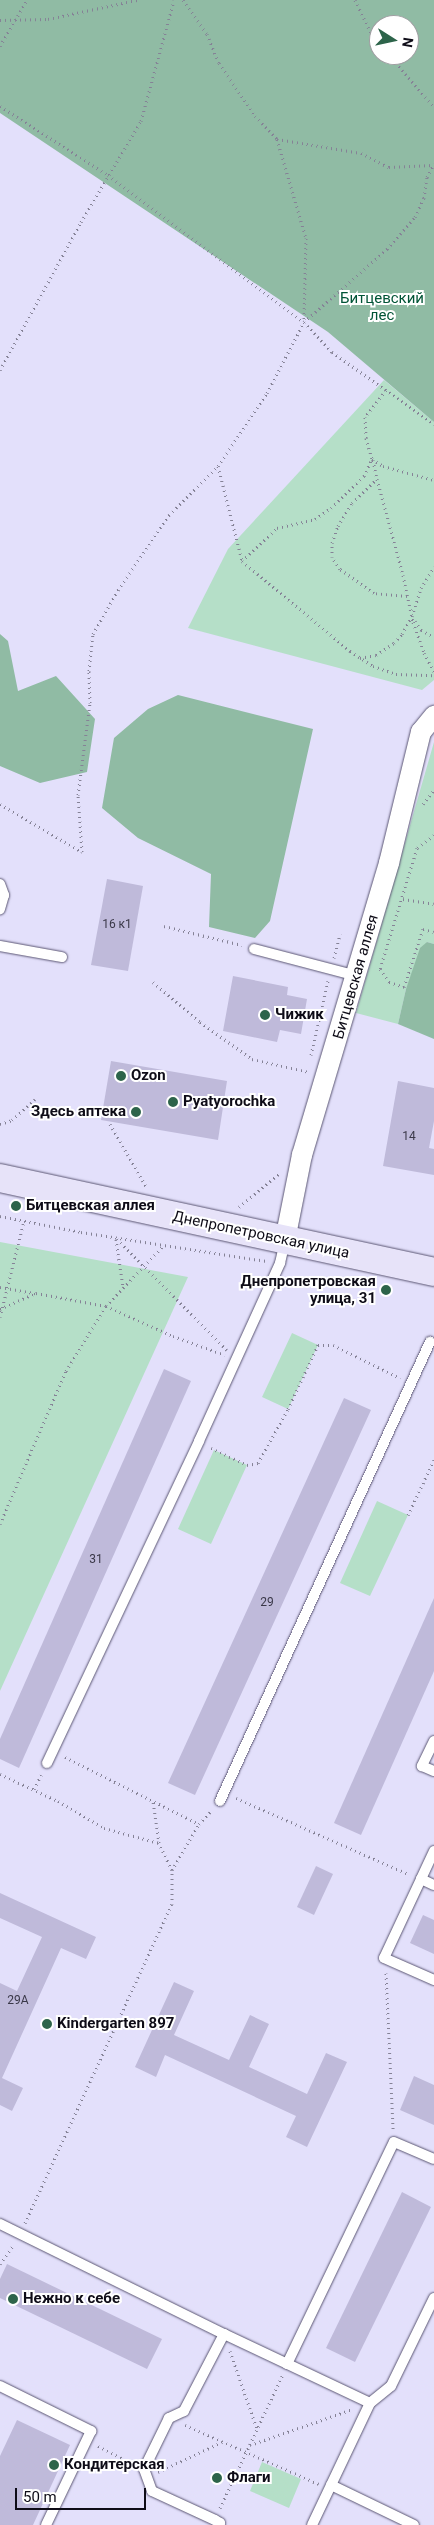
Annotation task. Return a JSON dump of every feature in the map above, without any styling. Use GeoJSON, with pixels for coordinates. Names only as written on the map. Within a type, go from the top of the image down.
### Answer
{"type":"FeatureCollection","features":[{"type":"Feature","properties":{"kind":"street","name":"Битцевская аллея"},"geometry":{"type":"LineString","coordinates":[[283,1252],[302,1156],[389,863],[421,732],[434,716]]}},
{"type":"Feature","properties":{"kind":"street","name":"Днепропетровская улица"},"geometry":{"type":"LineString","coordinates":[[0,1178],[283,1252],[434,1272]]}},
{"type":"Feature","properties":{"kind":"lane"},"geometry":{"type":"LineString","coordinates":[[0,884],[4,895],[0,909]]}},
{"type":"Feature","properties":{"kind":"lane"},"geometry":{"type":"LineString","coordinates":[[0,946],[62,957]]}},
{"type":"Feature","properties":{"kind":"lane"},"geometry":{"type":"LineString","coordinates":[[254,949],[357,976]]}},
{"type":"Feature","properties":{"kind":"lane"},"geometry":{"type":"LineString","coordinates":[[47,1763],[199,1442],[283,1252]]}},
{"type":"Feature","properties":{"kind":"lane"},"geometry":{"type":"LineString","coordinates":[[222,1797],[411,1384],[433,1340]]}},
{"type":"Feature","properties":{"kind":"lane"},"geometry":{"type":"LineString","coordinates":[[434,1741],[422,1766],[434,1771]]}},
{"type":"Feature","properties":{"kind":"lane"},"geometry":{"type":"LineString","coordinates":[[434,1851],[384,1958],[434,1980]]}},
{"type":"Feature","properties":{"kind":"lane"},"geometry":{"type":"LineString","coordinates":[[421,1880],[434,1885]]}},
{"type":"Feature","properties":{"kind":"lane"},"geometry":{"type":"LineString","coordinates":[[288,2364],[394,2142],[434,2159]]}},
{"type":"Feature","properties":{"kind":"lane"},"geometry":{"type":"LineString","coordinates":[[0,2224],[370,2403]]}},
{"type":"Feature","properties":{"kind":"lane"},"geometry":{"type":"LineString","coordinates":[[312,2525],[370,2403],[390,2386],[434,2298]]}},
{"type":"Feature","properties":{"kind":"lane"},"geometry":{"type":"LineString","coordinates":[[220,2523],[152,2491],[145,2473],[169,2418],[184,2411],[224,2334]]}},
{"type":"Feature","properties":{"kind":"lane"},"geometry":{"type":"LineString","coordinates":[[0,2386],[91,2430],[46,2525]]}},
{"type":"Feature","properties":{"kind":"lane"},"geometry":{"type":"LineString","coordinates":[[330,2487],[414,2525]]}},
{"type":"Feature","properties":{"kind":"path"},"geometry":{"type":"LineString","coordinates":[[0,46],[27,0]]}},
{"type":"Feature","properties":{"kind":"path"},"geometry":{"type":"LineString","coordinates":[[0,20],[48,19],[137,0]]}},
{"type":"Feature","properties":{"kind":"path"},"geometry":{"type":"LineString","coordinates":[[0,370],[108,175],[142,121],[174,0]]}},
{"type":"Feature","properties":{"kind":"path"},"geometry":{"type":"LineString","coordinates":[[183,0],[207,34],[219,63],[255,116],[277,139],[306,238],[304,322]]}},
{"type":"Feature","properties":{"kind":"path"},"geometry":{"type":"LineString","coordinates":[[355,0],[369,30]]}},
{"type":"Feature","properties":{"kind":"path"},"geometry":{"type":"LineString","coordinates":[[398,65],[434,107]]}},
{"type":"Feature","properties":{"kind":"path"},"geometry":{"type":"LineString","coordinates":[[0,106],[108,175],[304,322],[332,352],[434,424]]}},
{"type":"Feature","properties":{"kind":"path"},"geometry":{"type":"LineString","coordinates":[[0,804],[82,852],[78,795],[90,703],[89,671],[93,634],[118,590],[169,515],[218,466],[267,393],[304,322],[387,249],[415,217],[424,198],[427,177],[433,164],[389,167],[361,153],[277,139]]}},
{"type":"Feature","properties":{"kind":"path"},"geometry":{"type":"LineString","coordinates":[[218,466],[242,561],[360,658],[373,666],[396,674],[434,673],[424,653],[412,616],[366,438],[365,417],[386,390]]}},
{"type":"Feature","properties":{"kind":"path"},"geometry":{"type":"LineString","coordinates":[[372,459],[383,466],[434,480]]}},
{"type":"Feature","properties":{"kind":"path"},"geometry":{"type":"LineString","coordinates":[[242,561],[277,528],[315,519],[331,508],[364,476],[372,459]]}},
{"type":"Feature","properties":{"kind":"path"},"geometry":{"type":"LineString","coordinates":[[377,479],[352,503],[338,526],[332,543],[332,557],[340,569],[374,592],[407,596]]}},
{"type":"Feature","properties":{"kind":"path"},"geometry":{"type":"LineString","coordinates":[[360,658],[376,655],[394,642],[412,616],[421,588],[434,567]]}},
{"type":"Feature","properties":{"kind":"path"},"geometry":{"type":"LineString","coordinates":[[412,616],[421,630],[434,637]]}},
{"type":"Feature","properties":{"kind":"path"},"geometry":{"type":"LineString","coordinates":[[434,836],[417,848],[403,899],[380,969],[389,982],[404,987],[423,928],[434,932]]}},
{"type":"Feature","properties":{"kind":"path"},"geometry":{"type":"LineString","coordinates":[[403,899],[434,904]]}},
{"type":"Feature","properties":{"kind":"path"},"geometry":{"type":"LineString","coordinates":[[164,926],[254,949]]}},
{"type":"Feature","properties":{"kind":"path"},"geometry":{"type":"LineString","coordinates":[[307,1071],[340,934]]}},
{"type":"Feature","properties":{"kind":"path"},"geometry":{"type":"LineString","coordinates":[[153,982],[200,1022],[252,1059],[327,1076]]}},
{"type":"Feature","properties":{"kind":"path"},"geometry":{"type":"LineString","coordinates":[[0,1124],[12,1120],[35,1099]]}},
{"type":"Feature","properties":{"kind":"path"},"geometry":{"type":"LineString","coordinates":[[110,1124],[149,1191]]}},
{"type":"Feature","properties":{"kind":"path"},"geometry":{"type":"LineString","coordinates":[[239,1207],[302,1156]]}},
{"type":"Feature","properties":{"kind":"path"},"geometry":{"type":"LineString","coordinates":[[230,1205],[247,1208]]}},
{"type":"Feature","properties":{"kind":"path"},"geometry":{"type":"LineString","coordinates":[[0,1216],[163,1246],[283,1252]]}},
{"type":"Feature","properties":{"kind":"path"},"geometry":{"type":"LineString","coordinates":[[0,1317],[24,1221]]}},
{"type":"Feature","properties":{"kind":"path"},"geometry":{"type":"LineString","coordinates":[[116,1238],[145,1265],[236,1359]]}},
{"type":"Feature","properties":{"kind":"path"},"geometry":{"type":"LineString","coordinates":[[116,1238],[124,1287]]}},
{"type":"Feature","properties":{"kind":"path"},"geometry":{"type":"LineString","coordinates":[[0,1524],[66,1371],[106,1306],[163,1246]]}},
{"type":"Feature","properties":{"kind":"path"},"geometry":{"type":"LineString","coordinates":[[0,1287],[106,1306],[173,1336],[236,1359]]}},
{"type":"Feature","properties":{"kind":"path"},"geometry":{"type":"LineString","coordinates":[[1,1309],[36,1293]]}},
{"type":"Feature","properties":{"kind":"path"},"geometry":{"type":"LineString","coordinates":[[199,1442],[247,1465],[258,1463],[288,1409],[318,1345],[333,1344],[411,1384]]}},
{"type":"Feature","properties":{"kind":"path"},"geometry":{"type":"LineString","coordinates":[[408,1515],[434,1460]]}},
{"type":"Feature","properties":{"kind":"path"},"geometry":{"type":"LineString","coordinates":[[53,1751],[199,1824]]}},
{"type":"Feature","properties":{"kind":"path"},"geometry":{"type":"LineString","coordinates":[[0,1774],[58,1801],[104,1828],[159,1843]]}},
{"type":"Feature","properties":{"kind":"path"},"geometry":{"type":"LineString","coordinates":[[172,1870],[199,1824],[222,1797],[396,1869]]}},
{"type":"Feature","properties":{"kind":"path"},"geometry":{"type":"LineString","coordinates":[[0,2264],[20,2234],[172,1904],[172,1870],[159,1843],[153,1801]]}},
{"type":"Feature","properties":{"kind":"path"},"geometry":{"type":"LineString","coordinates":[[384,1958],[388,1979],[394,2142]]}},
{"type":"Feature","properties":{"kind":"path"},"geometry":{"type":"LineString","coordinates":[[224,2334],[257,2429]]}},
{"type":"Feature","properties":{"kind":"path"},"geometry":{"type":"LineString","coordinates":[[220,2523],[247,2451],[288,2364]]}},
{"type":"Feature","properties":{"kind":"path"},"geometry":{"type":"LineString","coordinates":[[250,2445],[370,2403]]}},
{"type":"Feature","properties":{"kind":"path"},"geometry":{"type":"LineString","coordinates":[[169,2418],[330,2487]]}},
{"type":"Feature","properties":{"kind":"path"},"geometry":{"type":"LineString","coordinates":[[86,2440],[145,2473],[223,2441]]}},
{"type":"Feature","properties":{"kind":"green space","name":"Битцевский лес"},"geometry":{"type":"Polygon","coordinates":[[[0,0],[434,0],[434,422],[328,332],[0,113],[0,0]]]}},
{"type":"Feature","properties":{"kind":"green space"},"geometry":{"type":"Polygon","coordinates":[[[384,380],[434,422],[434,680],[422,690],[188,628],[228,549],[384,380]]]}},
{"type":"Feature","properties":{"kind":"green space"},"geometry":{"type":"Polygon","coordinates":[[[0,634],[8,641],[18,691],[56,676],[95,719],[87,772],[40,783],[0,766],[0,634]]]}},
{"type":"Feature","properties":{"kind":"green space"},"geometry":{"type":"Polygon","coordinates":[[[178,695],[313,729],[270,921],[255,938],[209,927],[211,874],[138,838],[102,808],[114,738],[148,709],[178,695]]]}},
{"type":"Feature","properties":{"kind":"green space"},"geometry":{"type":"Polygon","coordinates":[[[434,742],[434,944],[427,942],[406,989],[398,1024],[356,1013],[434,742]]]}},
{"type":"Feature","properties":{"kind":"green space"},"geometry":{"type":"Polygon","coordinates":[[[427,942],[434,944],[434,1039],[398,1024],[406,989],[420,948],[427,942]]]}},
{"type":"Feature","properties":{"kind":"green space"},"geometry":{"type":"Polygon","coordinates":[[[0,1242],[188,1277],[0,1691],[0,1242]]]}},
{"type":"Feature","properties":{"kind":"green space"},"geometry":{"type":"Polygon","coordinates":[[[292,1333],[318,1345],[288,1409],[262,1397],[292,1333]]]}},
{"type":"Feature","properties":{"kind":"green space"},"geometry":{"type":"Polygon","coordinates":[[[214,1450],[247,1465],[211,1544],[178,1529],[214,1450]]]}},
{"type":"Feature","properties":{"kind":"green space"},"geometry":{"type":"Polygon","coordinates":[[[377,1501],[408,1515],[370,1596],[340,1583],[377,1501]]]}},
{"type":"Feature","properties":{"kind":"green space"},"geometry":{"type":"Polygon","coordinates":[[[262,2462],[301,2479],[289,2508],[250,2491],[262,2462]]]}},
{"type":"Feature","properties":{"kind":"building"},"geometry":{"type":"Polygon","coordinates":[[[107,879],[143,886],[128,971],[91,965],[107,879]]]}},
{"type":"Feature","properties":{"kind":"building","name":"Чижик"},"geometry":{"type":"Polygon","coordinates":[[[233,976],[288,987],[287,995],[307,999],[301,1034],[280,1030],[277,1042],[223,1031],[233,976]]]}},
{"type":"Feature","properties":{"kind":"building"},"geometry":{"type":"Polygon","coordinates":[[[111,1061],[227,1081],[218,1140],[101,1120],[111,1061]]]}},
{"type":"Feature","properties":{"kind":"building"},"geometry":{"type":"Polygon","coordinates":[[[398,1081],[434,1088],[434,1121],[429,1148],[434,1149],[434,1175],[383,1166],[398,1081]]]}},
{"type":"Feature","properties":{"kind":"building"},"geometry":{"type":"Polygon","coordinates":[[[164,1369],[191,1381],[19,1768],[0,1759],[0,1739],[164,1369]]]}},
{"type":"Feature","properties":{"kind":"building"},"geometry":{"type":"Polygon","coordinates":[[[344,1398],[371,1410],[195,1795],[168,1783],[344,1398]]]}},
{"type":"Feature","properties":{"kind":"building"},"geometry":{"type":"Polygon","coordinates":[[[434,1598],[434,1671],[361,1835],[334,1823],[434,1598]]]}},
{"type":"Feature","properties":{"kind":"building"},"geometry":{"type":"Polygon","coordinates":[[[316,1866],[333,1874],[314,1915],[297,1907],[316,1866]]]}},
{"type":"Feature","properties":{"kind":"building"},"geometry":{"type":"Polygon","coordinates":[[[0,1893],[96,1937],[86,1959],[61,1948],[2,2078],[23,2088],[12,2111],[0,2105],[0,1983],[17,1991],[42,1937],[0,1918],[0,1893]]]}},
{"type":"Feature","properties":{"kind":"building"},"geometry":{"type":"Polygon","coordinates":[[[423,1915],[434,1920],[434,1954],[410,1943],[423,1915]]]}},
{"type":"Feature","properties":{"kind":"building"},"geometry":{"type":"Polygon","coordinates":[[[174,1982],[194,1991],[174,2035],[229,2060],[250,2015],[269,2024],[249,2067],[307,2094],[326,2053],[347,2062],[307,2147],[286,2137],[296,2116],[165,2055],[156,2077],[135,2067],[174,1982]]]}},
{"type":"Feature","properties":{"kind":"building"},"geometry":{"type":"Polygon","coordinates":[[[414,2076],[434,2085],[434,2125],[400,2110],[414,2076]]]}},
{"type":"Feature","properties":{"kind":"building"},"geometry":{"type":"Polygon","coordinates":[[[402,2192],[431,2207],[355,2362],[326,2348],[402,2192]]]}},
{"type":"Feature","properties":{"kind":"building"},"geometry":{"type":"Polygon","coordinates":[[[7,2264],[162,2339],[147,2369],[0,2298],[0,2279],[7,2264]]]}},
{"type":"Feature","properties":{"kind":"building"},"geometry":{"type":"Polygon","coordinates":[[[17,2420],[70,2445],[33,2525],[0,2525],[0,2456],[17,2420]]]}},
{"type":"Feature","properties":{"kind":"place","name":"Чижик"},"geometry":{"type":"Point","coordinates":[265,1015]}},
{"type":"Feature","properties":{"kind":"place","name":"Ozon"},"geometry":{"type":"Point","coordinates":[121,1076]}},
{"type":"Feature","properties":{"kind":"place","name":"Pyatyorochka"},"geometry":{"type":"Point","coordinates":[173,1102]}},
{"type":"Feature","properties":{"kind":"place","name":"Здесь аптека"},"geometry":{"type":"Point","coordinates":[136,1112]}},
{"type":"Feature","properties":{"kind":"place","name":"Битцевская аллея"},"geometry":{"type":"Point","coordinates":[16,1206]}},
{"type":"Feature","properties":{"kind":"place","name":"Днепропетровская улица, 31"},"geometry":{"type":"Point","coordinates":[386,1290]}},
{"type":"Feature","properties":{"kind":"place","name":"Kindergarten 897"},"geometry":{"type":"Point","coordinates":[47,2024]}},
{"type":"Feature","properties":{"kind":"place","name":"Нежно к себе"},"geometry":{"type":"Point","coordinates":[13,2299]}},
{"type":"Feature","properties":{"kind":"place","name":"Кондитерская"},"geometry":{"type":"Point","coordinates":[54,2465]}},
{"type":"Feature","properties":{"kind":"place","name":"Флаги"},"geometry":{"type":"Point","coordinates":[217,2478]}}]}
